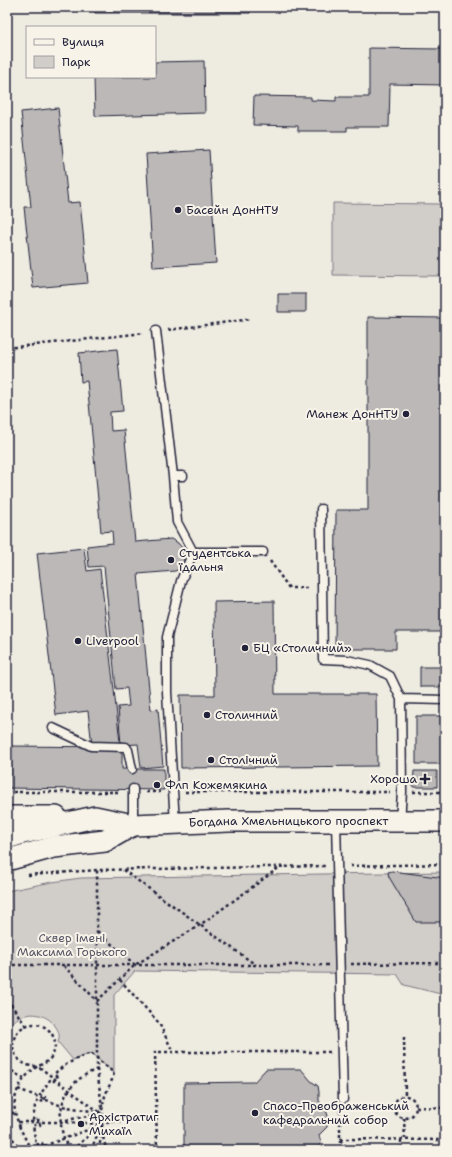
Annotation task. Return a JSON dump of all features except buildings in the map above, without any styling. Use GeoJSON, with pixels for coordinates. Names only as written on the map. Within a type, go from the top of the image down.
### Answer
{"type":"FeatureCollection","features":[{"type":"Feature","properties":{"kind":"main road"},"geometry":{"type":"LineString","coordinates":[[7,817],[95,817]]}},
{"type":"Feature","properties":{"kind":"main road","name":"Богдана Хмельницького проспект"},"geometry":{"type":"LineString","coordinates":[[7,838],[22,833],[95,817],[133,825],[229,821],[445,821]]}},
{"type":"Feature","properties":{"kind":"main road","name":"Богдана Хмельницького проспект"},"geometry":{"type":"LineString","coordinates":[[7,860],[54,847],[105,841],[133,825]]}},
{"type":"Feature","properties":{"kind":"lane"},"geometry":{"type":"LineString","coordinates":[[156,331],[177,522],[193,552],[181,582],[167,637],[167,692],[175,824]]}},
{"type":"Feature","properties":{"kind":"lane"},"geometry":{"type":"LineString","coordinates":[[173,476],[183,476]]}},
{"type":"Feature","properties":{"kind":"lane"},"geometry":{"type":"LineString","coordinates":[[321,509],[323,659],[346,660],[370,665],[390,676],[401,699],[402,792],[400,822]]}},
{"type":"Feature","properties":{"kind":"lane"},"geometry":{"type":"LineString","coordinates":[[193,552],[263,552]]}},
{"type":"Feature","properties":{"kind":"lane"},"geometry":{"type":"LineString","coordinates":[[401,699],[445,700]]}},
{"type":"Feature","properties":{"kind":"lane"},"geometry":{"type":"LineString","coordinates":[[53,728],[91,746],[126,747],[132,769]]}},
{"type":"Feature","properties":{"kind":"lane"},"geometry":{"type":"LineString","coordinates":[[133,791],[133,825]]}},
{"type":"Feature","properties":{"kind":"lane"},"geometry":{"type":"LineString","coordinates":[[336,822],[342,1102]]}},
{"type":"Feature","properties":{"kind":"path"},"geometry":{"type":"LineString","coordinates":[[7,348],[251,319]]}},
{"type":"Feature","properties":{"kind":"path"},"geometry":{"type":"LineString","coordinates":[[263,552],[289,588],[304,588]]}},
{"type":"Feature","properties":{"kind":"path"},"geometry":{"type":"LineString","coordinates":[[7,792],[445,792]]}},
{"type":"Feature","properties":{"kind":"path"},"geometry":{"type":"LineString","coordinates":[[23,876],[97,870],[445,864]]}},
{"type":"Feature","properties":{"kind":"path"},"geometry":{"type":"LineString","coordinates":[[97,1001],[135,965],[200,924],[280,867]]}},
{"type":"Feature","properties":{"kind":"path"},"geometry":{"type":"LineString","coordinates":[[97,870],[97,1069],[102,1113],[99,1150]]}},
{"type":"Feature","properties":{"kind":"path"},"geometry":{"type":"LineString","coordinates":[[123,870],[256,965]]}},
{"type":"Feature","properties":{"kind":"path"},"geometry":{"type":"LineString","coordinates":[[97,931],[135,965]]}},
{"type":"Feature","properties":{"kind":"path"},"geometry":{"type":"LineString","coordinates":[[7,965],[445,963]]}},
{"type":"Feature","properties":{"kind":"path"},"geometry":{"type":"LineString","coordinates":[[64,965],[97,1001]]}},
{"type":"Feature","properties":{"kind":"path"},"geometry":{"type":"LineString","coordinates":[[120,980],[159,1023],[172,1052]]}},
{"type":"Feature","properties":{"kind":"path"},"geometry":{"type":"LineString","coordinates":[[7,999],[26,1026]]}},
{"type":"Feature","properties":{"kind":"path"},"geometry":{"type":"LineString","coordinates":[[20,1127],[15,1114],[18,1089],[24,1078],[32,1070],[38,1066],[44,1064],[50,1059],[55,1046],[53,1038],[48,1030],[35,1024],[26,1026],[19,1030],[15,1037],[13,1046],[15,1055],[22,1062],[31,1066],[38,1066],[112,1121]]}},
{"type":"Feature","properties":{"kind":"path"},"geometry":{"type":"LineString","coordinates":[[404,1037],[405,1096]]}},
{"type":"Feature","properties":{"kind":"path"},"geometry":{"type":"LineString","coordinates":[[444,1042],[444,1150]]}},
{"type":"Feature","properties":{"kind":"path"},"geometry":{"type":"LineString","coordinates":[[157,1150],[156,1052],[332,1052]]}},
{"type":"Feature","properties":{"kind":"path"},"geometry":{"type":"LineString","coordinates":[[55,1079],[57,1077],[54,1074],[60,1069],[79,1057],[91,1053],[114,1073],[113,1080],[104,1100],[102,1113]]}},
{"type":"Feature","properties":{"kind":"path"},"geometry":{"type":"LineString","coordinates":[[7,1067],[24,1078]]}},
{"type":"Feature","properties":{"kind":"path"},"geometry":{"type":"LineString","coordinates":[[97,1069],[81,1078],[69,1090],[62,1106],[60,1122],[63,1138],[71,1150],[102,1124]]}},
{"type":"Feature","properties":{"kind":"path"},"geometry":{"type":"LineString","coordinates":[[44,1099],[45,1097],[40,1095],[50,1080],[53,1082],[55,1079]]}},
{"type":"Feature","properties":{"kind":"path"},"geometry":{"type":"LineString","coordinates":[[18,1089],[62,1106],[102,1113]]}},
{"type":"Feature","properties":{"kind":"path"},"geometry":{"type":"LineString","coordinates":[[405,1096],[415,1103],[416,1107],[415,1111],[409,1118],[400,1118],[394,1112],[394,1107],[397,1100],[405,1096]]}},
{"type":"Feature","properties":{"kind":"path"},"geometry":{"type":"LineString","coordinates":[[40,1122],[40,1120],[33,1120],[34,1113],[38,1100],[44,1102],[44,1099]]}},
{"type":"Feature","properties":{"kind":"path"},"geometry":{"type":"LineString","coordinates":[[7,1101],[32,1150],[112,1121],[157,1121]]}},
{"type":"Feature","properties":{"kind":"path"},"geometry":{"type":"LineString","coordinates":[[340,1150],[342,1102]]}},
{"type":"Feature","properties":{"kind":"path"},"geometry":{"type":"LineString","coordinates":[[365,1107],[394,1107]]}},
{"type":"Feature","properties":{"kind":"path"},"geometry":{"type":"LineString","coordinates":[[416,1107],[444,1108]]}},
{"type":"Feature","properties":{"kind":"path"},"geometry":{"type":"LineString","coordinates":[[60,1122],[102,1113]]}},
{"type":"Feature","properties":{"kind":"path"},"geometry":{"type":"LineString","coordinates":[[404,1118],[405,1140]]}},
{"type":"Feature","properties":{"kind":"path"},"geometry":{"type":"LineString","coordinates":[[18,1122],[102,1124]]}},
{"type":"Feature","properties":{"kind":"path"},"geometry":{"type":"LineString","coordinates":[[40,1122],[40,1125],[33,1125],[33,1131],[36,1145],[42,1143],[43,1146]]}},
{"type":"Feature","properties":{"kind":"path"},"geometry":{"type":"LineString","coordinates":[[91,1150],[102,1124]]}},
{"type":"Feature","properties":{"kind":"path"},"geometry":{"type":"LineString","coordinates":[[102,1124],[107,1150]]}},
{"type":"Feature","properties":{"kind":"path"},"geometry":{"type":"LineString","coordinates":[[7,1128],[19,1150]]}},
{"type":"Feature","properties":{"kind":"path"},"geometry":{"type":"LineString","coordinates":[[340,1139],[444,1140]]}},
{"type":"Feature","properties":{"kind":"path"},"geometry":{"type":"LineString","coordinates":[[340,1139],[349,1150]]}},
{"type":"Feature","properties":{"kind":"path"},"geometry":{"type":"LineString","coordinates":[[401,1140],[401,1150]]}},
{"type":"Feature","properties":{"kind":"path"},"geometry":{"type":"LineString","coordinates":[[41,1150],[44,1148],[43,1146]]}},
{"type":"Feature","properties":{"kind":"green space"},"geometry":{"type":"Polygon","coordinates":[[[333,203],[445,204],[445,276],[333,275],[333,203]]]}},
{"type":"Feature","properties":{"kind":"green space","name":"Сквер імені Максима Горького"},"geometry":{"type":"Polygon","coordinates":[[[445,872],[445,995],[404,985],[397,974],[135,971],[114,995],[114,1073],[91,1053],[73,1060],[58,1042],[59,1034],[56,1027],[52,1022],[41,1015],[28,1014],[22,1016],[7,1028],[7,891],[81,878],[445,872]]]}},
{"type":"Feature","properties":{"kind":"place","name":"Басейн ДонНТУ"},"geometry":{"type":"Point","coordinates":[178,210]}},
{"type":"Feature","properties":{"kind":"place","name":"Манеж ДонНТУ"},"geometry":{"type":"Point","coordinates":[406,414]}},
{"type":"Feature","properties":{"kind":"place","name":"Студентська їдальня"},"geometry":{"type":"Point","coordinates":[171,560]}},
{"type":"Feature","properties":{"kind":"place","name":"Liverpool"},"geometry":{"type":"Point","coordinates":[78,641]}},
{"type":"Feature","properties":{"kind":"place","name":"БЦ «Столичний»"},"geometry":{"type":"Point","coordinates":[245,648]}},
{"type":"Feature","properties":{"kind":"place","name":"Столичний"},"geometry":{"type":"Point","coordinates":[207,715]}},
{"type":"Feature","properties":{"kind":"place","name":"Столічний"},"geometry":{"type":"Point","coordinates":[211,760]}},
{"type":"Feature","properties":{"kind":"place","name":"Хороша"},"geometry":{"type":"Point","coordinates":[425,779]}},
{"type":"Feature","properties":{"kind":"place","name":"Флп Кожемякина"},"geometry":{"type":"Point","coordinates":[157,785]}},
{"type":"Feature","properties":{"kind":"place","name":"Спасо-Преображенський кафедральний собор"},"geometry":{"type":"Point","coordinates":[255,1113]}},
{"type":"Feature","properties":{"kind":"place","name":"Архістратиг Михаїл"},"geometry":{"type":"Point","coordinates":[81,1124]}}]}
